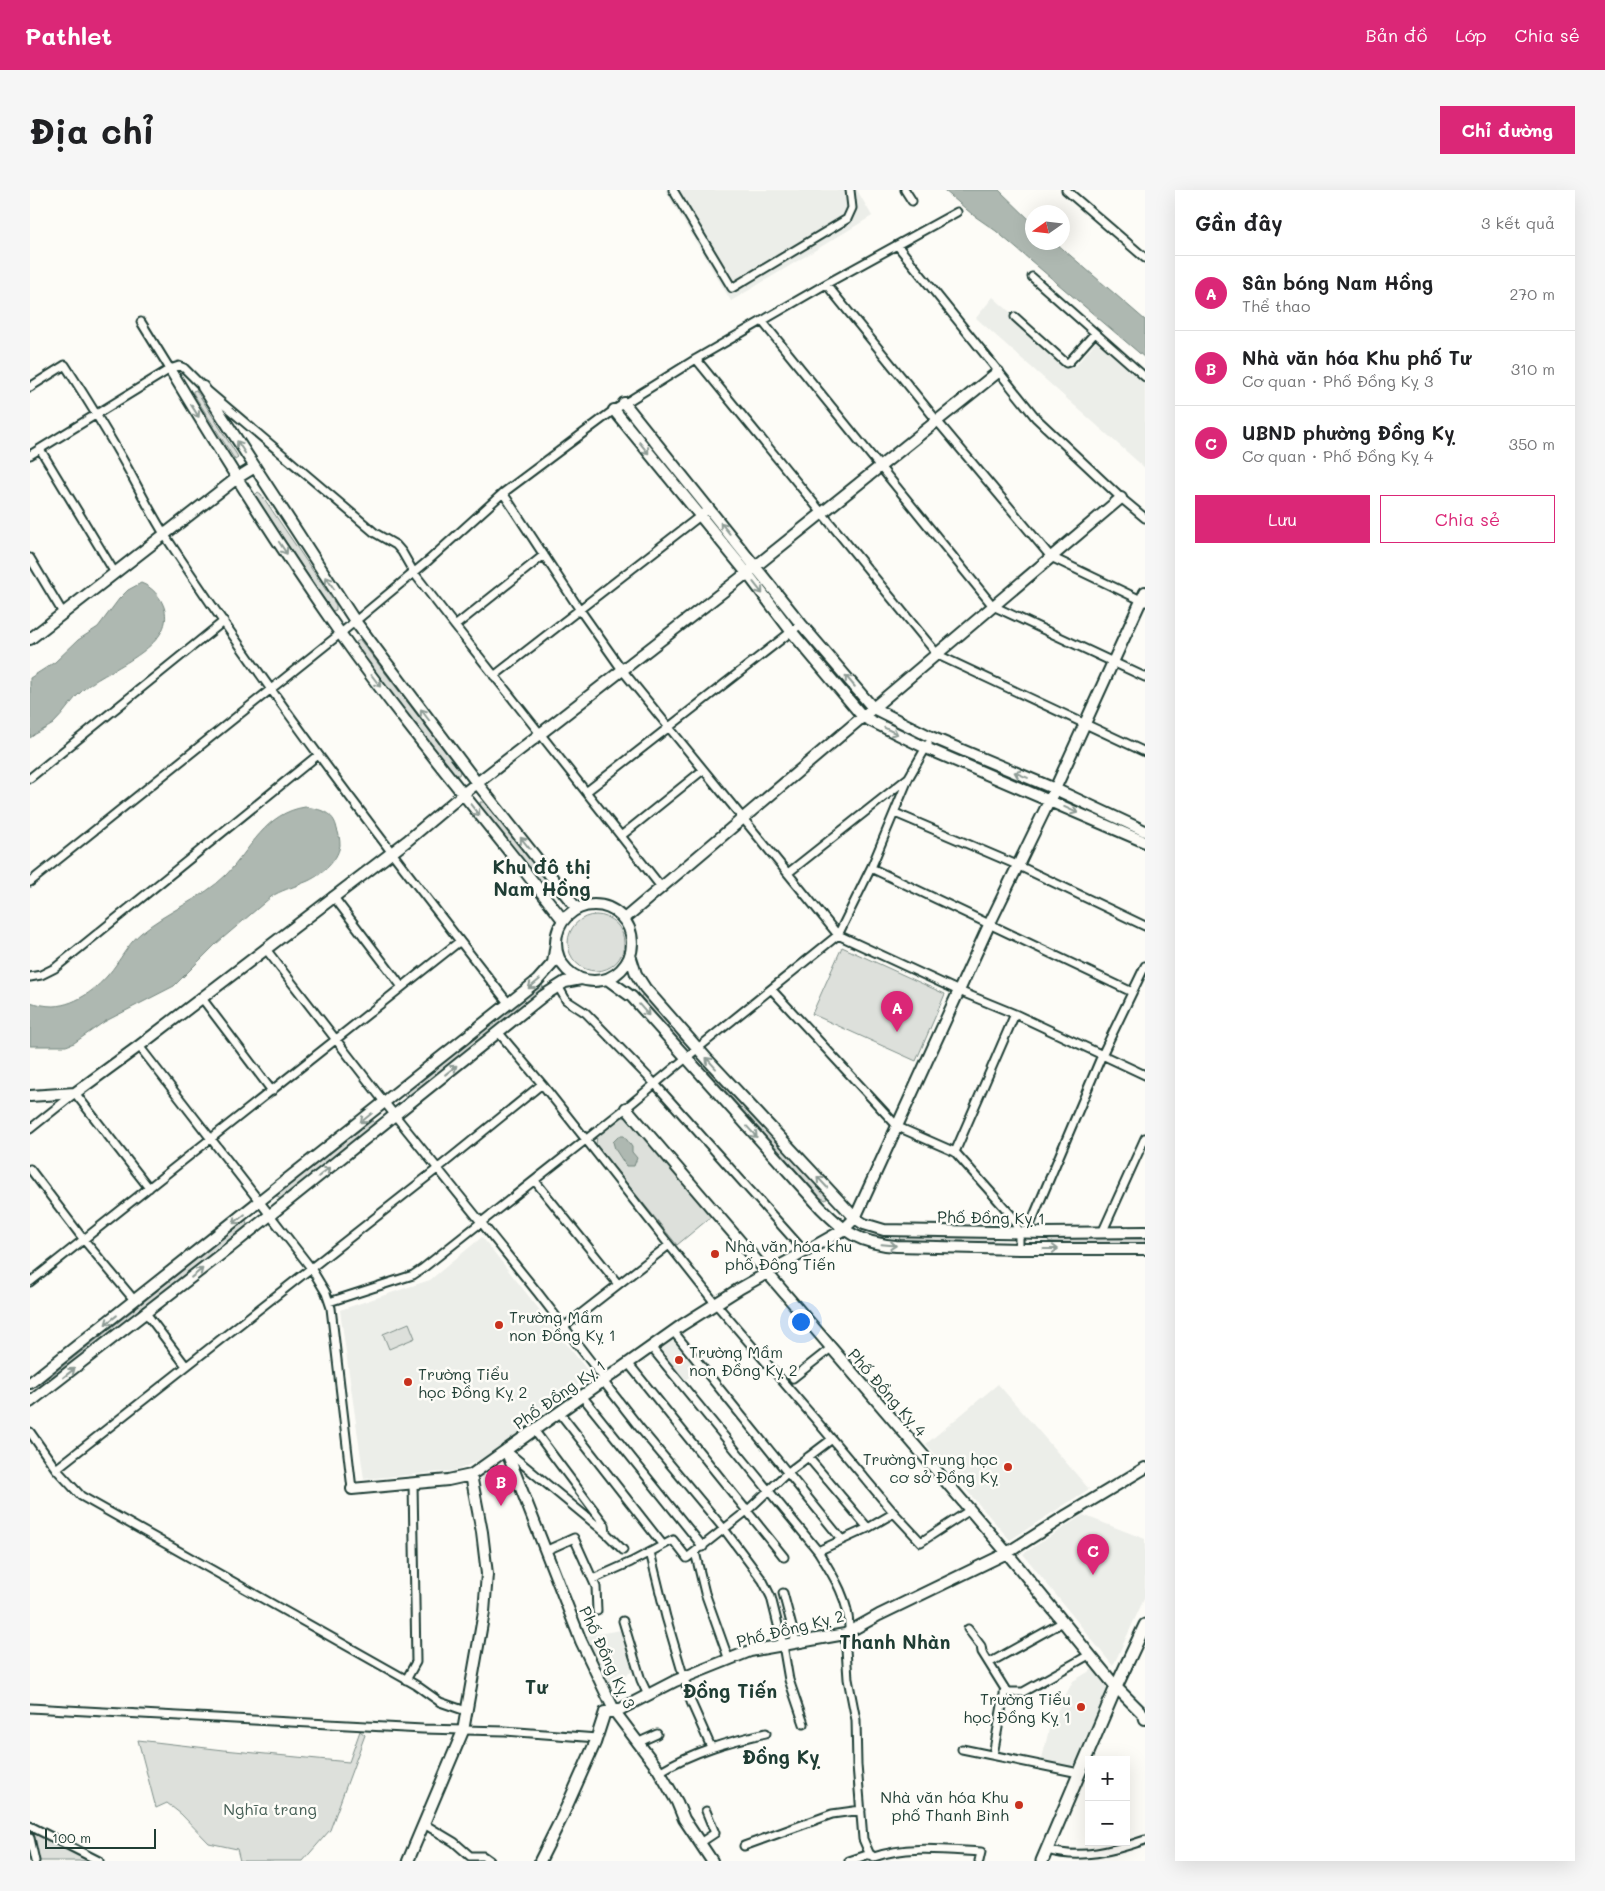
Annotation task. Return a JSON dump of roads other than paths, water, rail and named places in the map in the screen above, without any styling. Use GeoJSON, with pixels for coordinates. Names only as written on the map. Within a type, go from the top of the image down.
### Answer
{"type":"FeatureCollection","features":[{"type":"Feature","properties":{"kind":"main road"},"geometry":{"type":"LineString","coordinates":[[1042,1861],[1116,1687],[1145,1625]]}},
{"type":"Feature","properties":{"kind":"street"},"geometry":{"type":"LineString","coordinates":[[673,190],[732,288],[847,219],[852,208],[850,190]]}},
{"type":"Feature","properties":{"kind":"street"},"geometry":{"type":"LineString","coordinates":[[905,190],[912,201]]}},
{"type":"Feature","properties":{"kind":"street"},"geometry":{"type":"LineString","coordinates":[[1066,190],[1145,258]]}},
{"type":"Feature","properties":{"kind":"street"},"geometry":{"type":"LineString","coordinates":[[30,882],[356,621],[414,573],[503,493],[614,410],[696,359],[826,284],[957,212]]}},
{"type":"Feature","properties":{"kind":"street"},"geometry":{"type":"LineString","coordinates":[[897,245],[1036,418],[1145,518]]}},
{"type":"Feature","properties":{"kind":"street"},"geometry":{"type":"LineString","coordinates":[[1032,277],[1145,378]]}},
{"type":"Feature","properties":{"kind":"street"},"geometry":{"type":"LineString","coordinates":[[30,1384],[538,981],[551,968],[555,959],[558,931],[563,920],[577,909],[590,905],[604,906],[617,912],[624,919],[631,936],[630,954],[633,968],[644,987],[855,1218],[989,925],[1112,662],[1144,598],[1051,557],[826,284]]}},
{"type":"Feature","properties":{"kind":"street"},"geometry":{"type":"LineString","coordinates":[[1015,317],[1066,363],[1095,333]]}},
{"type":"Feature","properties":{"kind":"street"},"geometry":{"type":"LineString","coordinates":[[762,321],[993,606],[1145,677]]}},
{"type":"Feature","properties":{"kind":"street"},"geometry":{"type":"LineString","coordinates":[[140,322],[237,478],[341,633],[463,794],[563,920]]}},
{"type":"Feature","properties":{"kind":"street"},"geometry":{"type":"LineString","coordinates":[[696,359],[821,514],[938,654],[1145,752]]}},
{"type":"Feature","properties":{"kind":"street"},"geometry":{"type":"LineString","coordinates":[[30,387],[65,365],[96,414],[165,535],[271,689],[391,853],[508,1004]]}},
{"type":"Feature","properties":{"kind":"street"},"geometry":{"type":"LineString","coordinates":[[30,455],[170,369],[181,366],[203,387],[375,533],[396,545],[414,573],[540,736],[662,888]]}},
{"type":"Feature","properties":{"kind":"street"},"geometry":{"type":"LineString","coordinates":[[30,1129],[391,853],[477,783],[747,574],[998,372]]}},
{"type":"Feature","properties":{"kind":"street"},"geometry":{"type":"LineString","coordinates":[[203,387],[356,621],[477,783],[577,909]]}},
{"type":"Feature","properties":{"kind":"street"},"geometry":{"type":"LineString","coordinates":[[624,403],[801,624],[873,708],[931,737],[1054,789],[1145,831]]}},
{"type":"Feature","properties":{"kind":"street"},"geometry":{"type":"LineString","coordinates":[[614,410],[747,574],[791,632],[863,717],[926,748],[1145,842]]}},
{"type":"Feature","properties":{"kind":"street"},"geometry":{"type":"LineString","coordinates":[[40,449],[115,573]]}},
{"type":"Feature","properties":{"kind":"street"},"geometry":{"type":"LineString","coordinates":[[30,639],[237,478],[255,467]]}},
{"type":"Feature","properties":{"kind":"street"},"geometry":{"type":"LineString","coordinates":[[503,493],[580,610],[623,671],[838,935],[959,991],[1015,1014],[1145,1075]]}},
{"type":"Feature","properties":{"kind":"street"},"geometry":{"type":"LineString","coordinates":[[624,919],[1122,498]]}},
{"type":"Feature","properties":{"kind":"street"},"geometry":{"type":"LineString","coordinates":[[494,676],[709,509]]}},
{"type":"Feature","properties":{"kind":"street"},"geometry":{"type":"LineString","coordinates":[[455,626],[544,555]]}},
{"type":"Feature","properties":{"kind":"street"},"geometry":{"type":"LineString","coordinates":[[30,558],[63,613]]}},
{"type":"Feature","properties":{"kind":"street"},"geometry":{"type":"LineString","coordinates":[[30,778],[224,621]]}},
{"type":"Feature","properties":{"kind":"street"},"geometry":{"type":"LineString","coordinates":[[586,792],[801,624]]}},
{"type":"Feature","properties":{"kind":"street"},"geometry":{"type":"LineString","coordinates":[[329,1302],[414,1275],[482,1224],[838,935],[871,868],[909,777],[931,737]]}},
{"type":"Feature","properties":{"kind":"street"},"geometry":{"type":"LineString","coordinates":[[30,978],[55,968],[318,755]]}},
{"type":"Feature","properties":{"kind":"street"},"geometry":{"type":"LineString","coordinates":[[621,836],[703,770]]}},
{"type":"Feature","properties":{"kind":"street"},"geometry":{"type":"LineString","coordinates":[[788,873],[909,777]]}},
{"type":"Feature","properties":{"kind":"street"},"geometry":{"type":"LineString","coordinates":[[895,813],[1017,865],[1145,926]]}},
{"type":"Feature","properties":{"kind":"street"},"geometry":{"type":"LineString","coordinates":[[871,868],[1132,992]]}},
{"type":"Feature","properties":{"kind":"street"},"geometry":{"type":"LineString","coordinates":[[333,896],[402,987]]}},
{"type":"Feature","properties":{"kind":"street"},"geometry":{"type":"LineString","coordinates":[[30,1282],[460,941]]}},
{"type":"Feature","properties":{"kind":"street"},"geometry":{"type":"LineString","coordinates":[[556,943],[556,952],[561,964],[570,973],[581,979],[594,982],[607,979],[616,974],[623,968],[630,954]]}},
{"type":"Feature","properties":{"kind":"street"},"geometry":{"type":"LineString","coordinates":[[265,948],[437,1169],[565,1326],[639,1427],[724,1529],[763,1581],[771,1597],[783,1645],[789,1680],[804,1724]]}},
{"type":"Feature","properties":{"kind":"street"},"geometry":{"type":"LineString","coordinates":[[1019,1249],[1023,1232],[1102,1055],[1145,966]]}},
{"type":"Feature","properties":{"kind":"street"},"geometry":{"type":"LineString","coordinates":[[30,1402],[270,1215],[543,996],[571,980],[581,979]]}},
{"type":"Feature","properties":{"kind":"street"},"geometry":{"type":"LineString","coordinates":[[607,979],[632,997],[821,1208],[843,1230]]}},
{"type":"Feature","properties":{"kind":"street"},"geometry":{"type":"LineString","coordinates":[[558,986],[566,1000],[586,1013],[655,1084],[805,1252]]}},
{"type":"Feature","properties":{"kind":"street"},"geometry":{"type":"LineString","coordinates":[[772,990],[898,1127],[955,1152],[1012,1216],[1023,1232]]}},
{"type":"Feature","properties":{"kind":"street"},"geometry":{"type":"LineString","coordinates":[[201,997],[272,1091]]}},
{"type":"Feature","properties":{"kind":"street"},"geometry":{"type":"LineString","coordinates":[[955,1152],[1015,1014]]}},
{"type":"Feature","properties":{"kind":"street"},"geometry":{"type":"LineString","coordinates":[[499,1033],[542,1084],[715,1303],[894,1513],[921,1542],[970,1510]]}},
{"type":"Feature","properties":{"kind":"street"},"geometry":{"type":"LineString","coordinates":[[138,1046],[320,1281],[329,1302],[352,1489]]}},
{"type":"Feature","properties":{"kind":"street"},"geometry":{"type":"LineString","coordinates":[[56,1469],[542,1084]]}},
{"type":"Feature","properties":{"kind":"street"},"geometry":{"type":"LineString","coordinates":[[30,1096],[75,1093]]}},
{"type":"Feature","properties":{"kind":"street"},"geometry":{"type":"LineString","coordinates":[[75,1093],[150,1188]]}},
{"type":"Feature","properties":{"kind":"street"},"geometry":{"type":"LineString","coordinates":[[51,1094],[58,1100],[57,1108]]}},
{"type":"Feature","properties":{"kind":"street","name":"Phố Đồng Kỵ 4"},"geometry":{"type":"LineString","coordinates":[[626,1108],[1007,1553],[1116,1687],[1145,1718]]}},
{"type":"Feature","properties":{"kind":"street"},"geometry":{"type":"LineString","coordinates":[[1102,1233],[1145,1138]]}},
{"type":"Feature","properties":{"kind":"street"},"geometry":{"type":"LineString","coordinates":[[30,1169],[84,1240],[135,1301]]}},
{"type":"Feature","properties":{"kind":"street"},"geometry":{"type":"LineString","coordinates":[[535,1181],[618,1284]]}},
{"type":"Feature","properties":{"kind":"street","name":"Phố Đồng Kỵ 1"},"geometry":{"type":"LineString","coordinates":[[352,1489],[448,1480],[471,1475],[673,1331],[715,1303],[843,1230],[855,1218],[864,1224],[884,1230],[1145,1232]]}},
{"type":"Feature","properties":{"kind":"street","name":"Phố Đồng Kỵ 1"},"geometry":{"type":"LineString","coordinates":[[843,1230],[865,1240],[884,1245],[1019,1249],[1145,1249]]}},
{"type":"Feature","properties":{"kind":"street"},"geometry":{"type":"LineString","coordinates":[[565,1326],[669,1245]]}},
{"type":"Feature","properties":{"kind":"street"},"geometry":{"type":"LineString","coordinates":[[146,1313],[186,1366]]}},
{"type":"Feature","properties":{"kind":"street"},"geometry":{"type":"LineString","coordinates":[[673,1331],[842,1540]]}},
{"type":"Feature","properties":{"kind":"street"},"geometry":{"type":"LineString","coordinates":[[651,1347],[818,1551],[832,1572],[843,1596],[850,1621],[847,1632],[848,1679],[856,1720],[864,1839],[874,1858]]}},
{"type":"Feature","properties":{"kind":"street"},"geometry":{"type":"LineString","coordinates":[[793,1378],[831,1348]]}},
{"type":"Feature","properties":{"kind":"street"},"geometry":{"type":"LineString","coordinates":[[628,1363],[784,1557]]}},
{"type":"Feature","properties":{"kind":"street"},"geometry":{"type":"LineString","coordinates":[[582,1396],[703,1546]]}},
{"type":"Feature","properties":{"kind":"street"},"geometry":{"type":"LineString","coordinates":[[559,1412],[663,1545]]}},
{"type":"Feature","properties":{"kind":"street"},"geometry":{"type":"LineString","coordinates":[[534,1430],[606,1525],[606,1533]]}},
{"type":"Feature","properties":{"kind":"street"},"geometry":{"type":"LineString","coordinates":[[30,1432],[56,1469],[81,1496],[406,1680],[440,1702],[466,1711]]}},
{"type":"Feature","properties":{"kind":"street"},"geometry":{"type":"LineString","coordinates":[[593,1579],[673,1540],[687,1558],[748,1510],[787,1473],[832,1439]]}},
{"type":"Feature","properties":{"kind":"street"},"geometry":{"type":"LineString","coordinates":[[506,1450],[606,1533],[623,1550]]}},
{"type":"Feature","properties":{"kind":"street","name":"Phố Đồng Kỵ 3"},"geometry":{"type":"LineString","coordinates":[[506,1450],[581,1641],[615,1712],[659,1772],[677,1802],[684,1819],[712,1861]]}},
{"type":"Feature","properties":{"kind":"street"},"geometry":{"type":"LineString","coordinates":[[808,1457],[868,1528]]}},
{"type":"Feature","properties":{"kind":"street","name":"Phố Đồng Kỵ 2"},"geometry":{"type":"LineString","coordinates":[[540,1861],[597,1738],[605,1712],[615,1712],[684,1677],[750,1651],[847,1632],[1007,1553],[1145,1469]]}},
{"type":"Feature","properties":{"kind":"street"},"geometry":{"type":"LineString","coordinates":[[408,1861],[463,1731],[484,1612],[487,1574],[482,1532],[471,1475]]}},
{"type":"Feature","properties":{"kind":"street"},"geometry":{"type":"LineString","coordinates":[[406,1680],[416,1662],[413,1483]]}},
{"type":"Feature","properties":{"kind":"street"},"geometry":{"type":"LineString","coordinates":[[818,1551],[868,1528],[894,1513]]}},
{"type":"Feature","properties":{"kind":"street"},"geometry":{"type":"LineString","coordinates":[[545,1551],[574,1538],[596,1588],[597,1611]]}},
{"type":"Feature","properties":{"kind":"street"},"geometry":{"type":"LineString","coordinates":[[650,1552],[666,1617],[691,1702],[711,1747]]}},
{"type":"Feature","properties":{"kind":"street"},"geometry":{"type":"LineString","coordinates":[[695,1552],[705,1593],[729,1660]]}},
{"type":"Feature","properties":{"kind":"street"},"geometry":{"type":"LineString","coordinates":[[782,1593],[796,1642]]}},
{"type":"Feature","properties":{"kind":"street"},"geometry":{"type":"LineString","coordinates":[[623,1621],[641,1680],[648,1695]]}},
{"type":"Feature","properties":{"kind":"street"},"geometry":{"type":"LineString","coordinates":[[989,1663],[1063,1622]]}},
{"type":"Feature","properties":{"kind":"street"},"geometry":{"type":"LineString","coordinates":[[968,1628],[1003,1684],[1004,1692],[993,1755]]}},
{"type":"Feature","properties":{"kind":"street"},"geometry":{"type":"LineString","coordinates":[[1004,1692],[1023,1692],[1089,1654]]}},
{"type":"Feature","properties":{"kind":"street"},"geometry":{"type":"LineString","coordinates":[[30,1708],[463,1731],[505,1731],[597,1738]]}},
{"type":"Feature","properties":{"kind":"street"},"geometry":{"type":"LineString","coordinates":[[659,1772],[676,1762],[711,1747],[766,1733]]}},
{"type":"Feature","properties":{"kind":"street"},"geometry":{"type":"LineString","coordinates":[[637,1743],[657,1734]]}},
{"type":"Feature","properties":{"kind":"street"},"geometry":{"type":"LineString","coordinates":[[962,1749],[1079,1773]]}},
{"type":"Feature","properties":{"kind":"street"},"geometry":{"type":"LineString","coordinates":[[744,1846],[832,1814],[861,1810]]}},
{"type":"Feature","properties":{"kind":"street"},"geometry":{"type":"LineString","coordinates":[[700,1842],[715,1833],[706,1811]]}},
{"type":"Feature","properties":{"kind":"street"},"geometry":{"type":"LineString","coordinates":[[424,1824],[454,1842],[470,1856],[483,1856],[490,1861]]}},
{"type":"Feature","properties":{"kind":"street"},"geometry":{"type":"LineString","coordinates":[[30,1826],[99,1861]]}},
{"type":"Feature","properties":{"kind":"street"},"geometry":{"type":"LineString","coordinates":[[30,1838],[35,1861]]}},
{"type":"Feature","properties":{"kind":"street"},"geometry":{"type":"LineString","coordinates":[[1046,1850],[1081,1855],[1113,1851],[1145,1840]]}},
{"type":"Feature","properties":{"kind":"street"},"geometry":{"type":"LineString","coordinates":[[849,1861],[874,1858],[891,1851],[935,1850],[980,1852],[979,1861]]}},
{"type":"Feature","properties":{"kind":"place","name":"Sân bóng Nam Hồng"},"geometry":{"type":"Point","coordinates":[897,1032]}},
{"type":"Feature","properties":{"kind":"place","name":"Nhà văn hóa khu phố Đông Tiến"},"geometry":{"type":"Point","coordinates":[715,1254]}},
{"type":"Feature","properties":{"kind":"place","name":"Trường Mầm non Đồng Kỵ 1"},"geometry":{"type":"Point","coordinates":[499,1325]}},
{"type":"Feature","properties":{"kind":"place","name":"Trường Mầm non Đồng Kỵ 2"},"geometry":{"type":"Point","coordinates":[679,1360]}},
{"type":"Feature","properties":{"kind":"place","name":"Trường Tiểu học Đồng Kỵ 2"},"geometry":{"type":"Point","coordinates":[408,1382]}},
{"type":"Feature","properties":{"kind":"place","name":"Trường Trung học cơ sở Đồng Kỵ"},"geometry":{"type":"Point","coordinates":[1008,1467]}},
{"type":"Feature","properties":{"kind":"place","name":"Nhà văn hóa Khu phố Tư"},"geometry":{"type":"Point","coordinates":[501,1506]}},
{"type":"Feature","properties":{"kind":"place","name":"UBND phường Đồng Kỵ"},"geometry":{"type":"Point","coordinates":[1093,1575]}},
{"type":"Feature","properties":{"kind":"place","name":"Trường Tiểu học Đồng Kỵ 1"},"geometry":{"type":"Point","coordinates":[1081,1707]}},
{"type":"Feature","properties":{"kind":"place","name":"Nhà văn hóa Khu phố Thanh Bình"},"geometry":{"type":"Point","coordinates":[1019,1805]}},
{"type":"Feature","properties":{"kind":"district","name":"Khu đô thị Nam Hồng"},"geometry":{"type":"Point","coordinates":[542,877]}},
{"type":"Feature","properties":{"kind":"district","name":"Thanh Nhàn"},"geometry":{"type":"Point","coordinates":[895,1641]}},
{"type":"Feature","properties":{"kind":"district","name":"Tư"},"geometry":{"type":"Point","coordinates":[536,1686]}},
{"type":"Feature","properties":{"kind":"district","name":"Đồng Tiến"},"geometry":{"type":"Point","coordinates":[730,1690]}},
{"type":"Feature","properties":{"kind":"district","name":"Đồng Kỵ"},"geometry":{"type":"Point","coordinates":[781,1756]}},
{"type":"Feature","properties":{"kind":"park label","name":"Nghĩa trang"},"geometry":{"type":"Point","coordinates":[270,1808]}}]}
